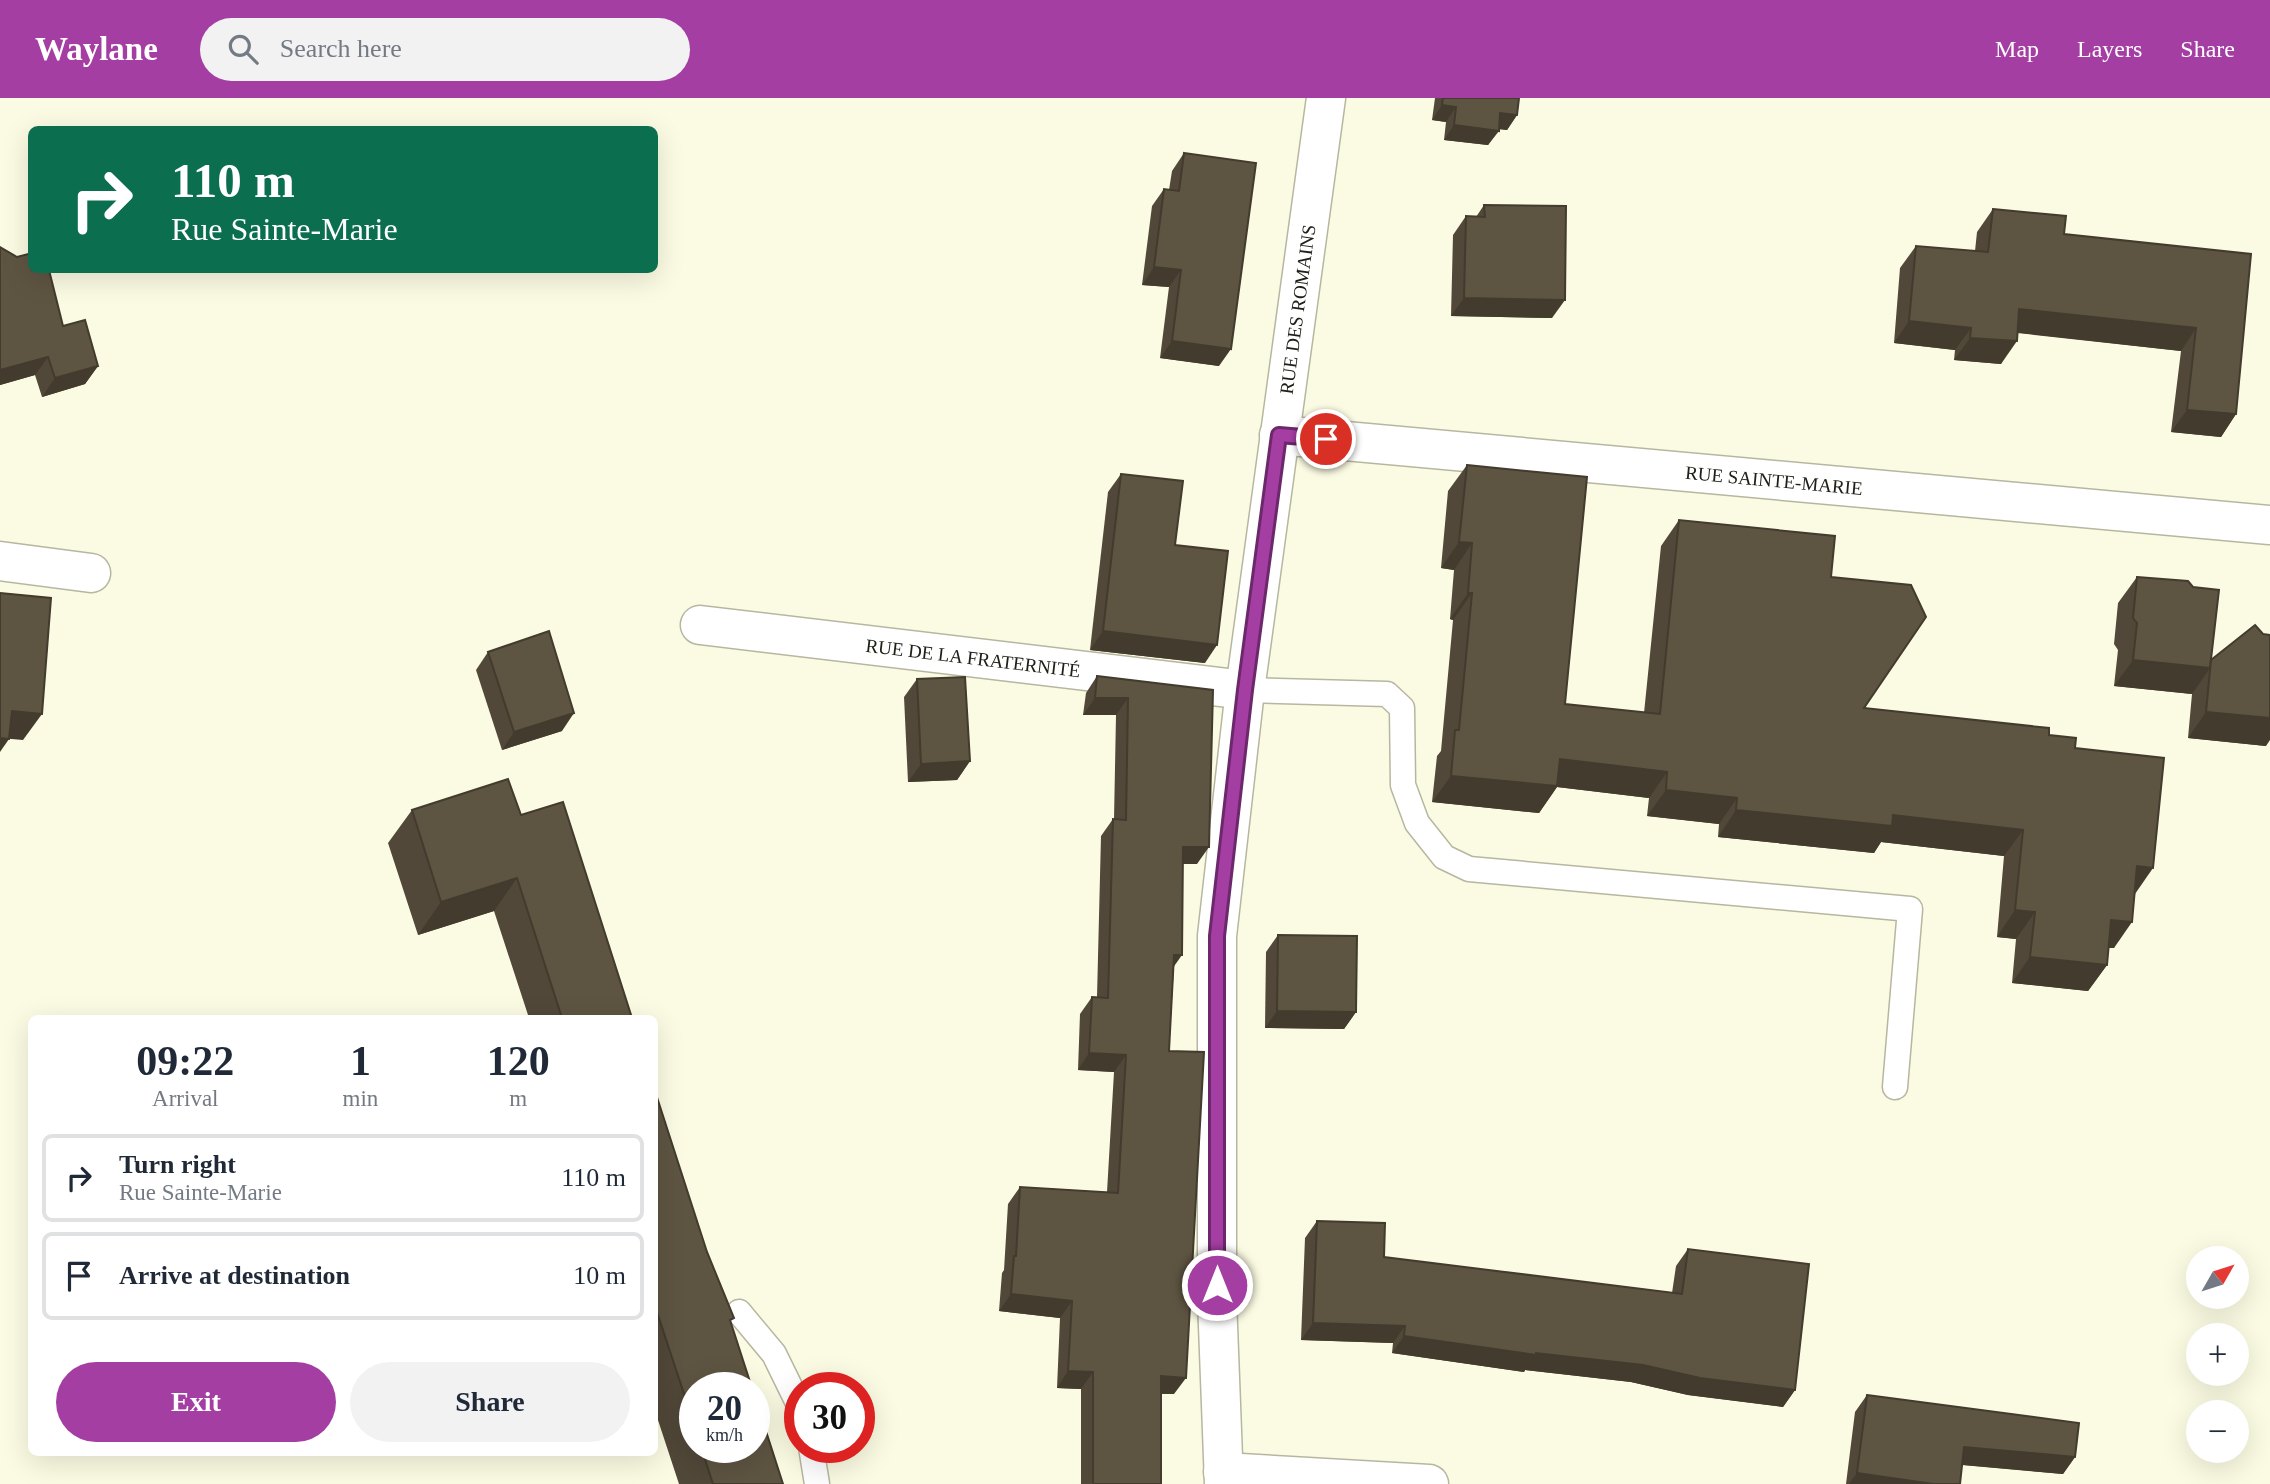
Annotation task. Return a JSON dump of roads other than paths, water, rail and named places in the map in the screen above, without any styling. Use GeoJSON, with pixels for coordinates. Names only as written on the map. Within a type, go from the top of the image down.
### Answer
{"type":"FeatureCollection","features":[{"type":"Feature","properties":{"kind":"street","name":"RUE DES ROMAINS"},"geometry":{"type":"LineString","coordinates":[[1223,1478],[1217,1299],[1217,936],[1245,690],[1326,98]]}},
{"type":"Feature","properties":{"kind":"street","name":"RUE SAINTE-MARIE"},"geometry":{"type":"LineString","coordinates":[[1279,435],[2270,525]]}},
{"type":"Feature","properties":{"kind":"street"},"geometry":{"type":"LineString","coordinates":[[0,561],[91,573]]}},
{"type":"Feature","properties":{"kind":"street","name":"RUE DE LA FRATERNITÉ"},"geometry":{"type":"LineString","coordinates":[[700,625],[1245,690]]}},
{"type":"Feature","properties":{"kind":"street"},"geometry":{"type":"LineString","coordinates":[[1223,1478],[1429,1484]]}},
{"type":"Feature","properties":{"kind":"lane"},"geometry":{"type":"LineString","coordinates":[[1245,690],[1387,694],[1402,708],[1403,785],[1417,823],[1444,857],[1469,869],[1910,909],[1895,1087]]}},
{"type":"Feature","properties":{"kind":"lane"},"geometry":{"type":"LineString","coordinates":[[739,1312],[774,1354],[784,1374]]}},
{"type":"Feature","properties":{"kind":"lane"},"geometry":{"type":"LineString","coordinates":[[814,1463],[817,1484]]}}]}
